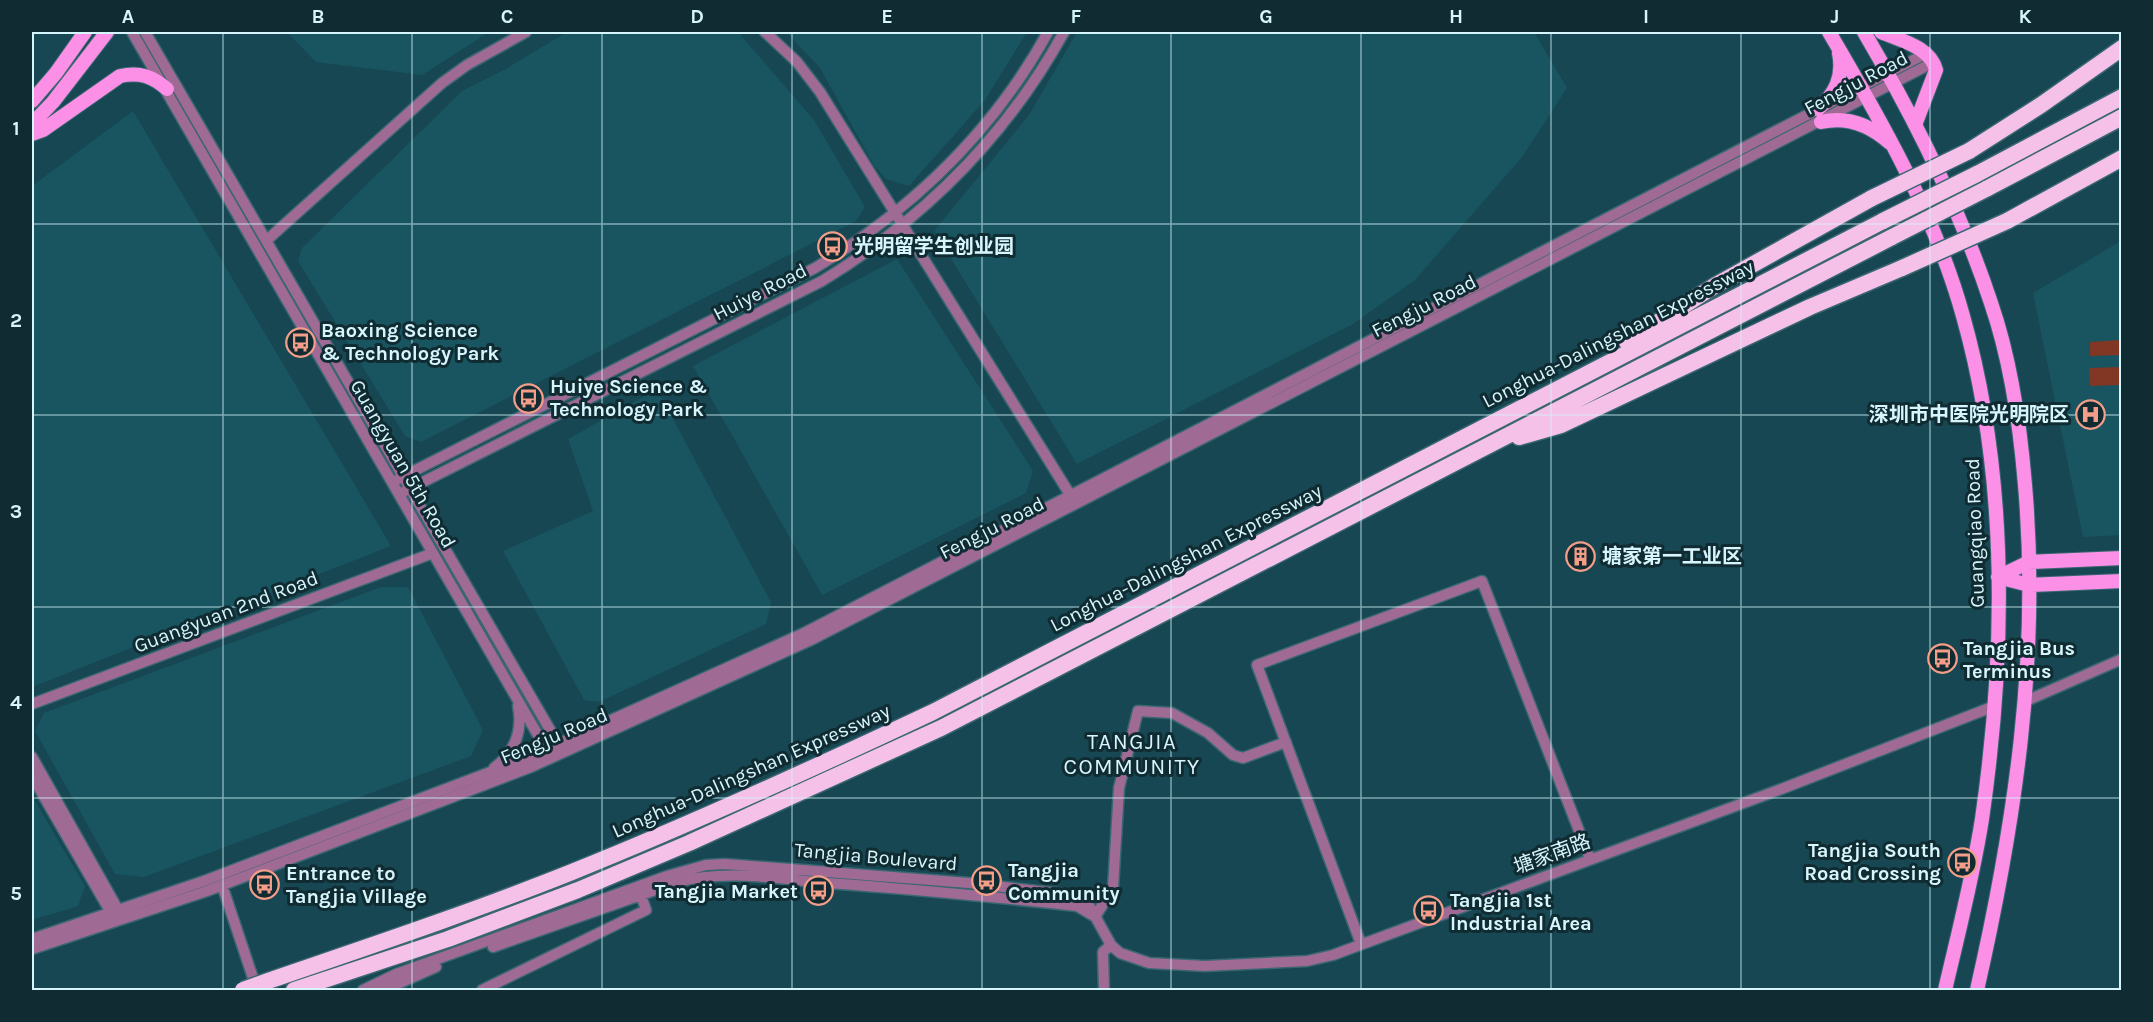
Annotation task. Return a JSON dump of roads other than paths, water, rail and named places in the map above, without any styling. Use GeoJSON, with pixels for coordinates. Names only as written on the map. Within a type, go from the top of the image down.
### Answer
{"type":"FeatureCollection","features":[{"type":"Feature","properties":{"kind":"highway"},"geometry":{"type":"LineString","coordinates":[[1513,412],[1716,285],[1872,198],[1968,151],[2042,105],[2121,48]]}},
{"type":"Feature","properties":{"kind":"highway","name":"Longhua-Dalingshan Expressway"},"geometry":{"type":"LineString","coordinates":[[252,988],[441,922],[690,823],[933,712],[1977,174],[2121,97]]}},
{"type":"Feature","properties":{"kind":"highway","name":"Longhua-Dalingshan Expressway"},"geometry":{"type":"LineString","coordinates":[[294,990],[448,939],[695,841],[941,728],[1986,189],[2121,117]]}},
{"type":"Feature","properties":{"kind":"highway"},"geometry":{"type":"LineString","coordinates":[[1480,448],[1561,425],[1810,307],[2007,221],[2121,158]]}},
{"type":"Feature","properties":{"kind":"main road"},"geometry":{"type":"LineString","coordinates":[[32,101],[56,73],[85,32]]}},
{"type":"Feature","properties":{"kind":"main road"},"geometry":{"type":"LineString","coordinates":[[32,124],[53,102],[107,32]]}},
{"type":"Feature","properties":{"kind":"main road","name":"Guangqiao Road"},"geometry":{"type":"LineString","coordinates":[[1829,32],[1899,153],[1963,314],[1980,379],[1991,450],[1999,537],[1992,707],[1980,831],[1945,990]]}},
{"type":"Feature","properties":{"kind":"main road"},"geometry":{"type":"LineString","coordinates":[[1864,32],[1915,125],[1966,235],[1996,321],[2010,372],[2022,446],[2029,562],[2026,701],[2010,828],[1977,990]]}},
{"type":"Feature","properties":{"kind":"main road"},"geometry":{"type":"LineString","coordinates":[[1881,32],[1931,57],[1936,70],[1915,125]]}},
{"type":"Feature","properties":{"kind":"main road"},"geometry":{"type":"LineString","coordinates":[[1837,45],[1841,64],[1840,80],[1819,116],[1861,124],[1887,140],[1899,153]]}},
{"type":"Feature","properties":{"kind":"main road"},"geometry":{"type":"LineString","coordinates":[[32,134],[43,130],[120,76],[135,73],[147,76],[167,89]]}},
{"type":"Feature","properties":{"kind":"main road"},"geometry":{"type":"LineString","coordinates":[[1998,577],[2029,562],[2121,558]]}},
{"type":"Feature","properties":{"kind":"main road"},"geometry":{"type":"LineString","coordinates":[[1998,577],[2029,585],[2121,581]]}},
{"type":"Feature","properties":{"kind":"street","name":"Guangyuan 5th Road"},"geometry":{"type":"LineString","coordinates":[[132,32],[167,89],[514,695],[554,752]]}},
{"type":"Feature","properties":{"kind":"street","name":"Guangyuan 5th Road"},"geometry":{"type":"LineString","coordinates":[[145,32],[411,488],[554,752]]}},
{"type":"Feature","properties":{"kind":"street"},"geometry":{"type":"LineString","coordinates":[[267,240],[442,83],[467,65],[526,32]]}},
{"type":"Feature","properties":{"kind":"street"},"geometry":{"type":"LineString","coordinates":[[765,32],[797,62],[820,92],[1074,500]]}},
{"type":"Feature","properties":{"kind":"street","name":"Huiye Road"},"geometry":{"type":"LineString","coordinates":[[393,483],[815,268],[896,214],[951,163],[995,113],[1048,32]]}},
{"type":"Feature","properties":{"kind":"street","name":"Huiye Road"},"geometry":{"type":"LineString","coordinates":[[399,493],[822,281],[903,226],[954,180],[1006,122],[1029,90],[1064,32]]}},
{"type":"Feature","properties":{"kind":"street","name":"Fengju Road"},"geometry":{"type":"LineString","coordinates":[[32,939],[116,917],[222,885],[554,752],[811,640],[1074,500],[1931,57]]}},
{"type":"Feature","properties":{"kind":"street","name":"Guangyuan 2nd Road"},"geometry":{"type":"LineString","coordinates":[[32,704],[433,553]]}},
{"type":"Feature","properties":{"kind":"street"},"geometry":{"type":"LineString","coordinates":[[1361,944],[1257,665],[1482,580],[1590,859]]}},
{"type":"Feature","properties":{"kind":"street"},"geometry":{"type":"LineString","coordinates":[[2026,701],[2121,659]]}},
{"type":"Feature","properties":{"kind":"street"},"geometry":{"type":"LineString","coordinates":[[481,776],[508,757],[517,741],[520,724],[514,695]]}},
{"type":"Feature","properties":{"kind":"street","name":"塘家南路"},"geometry":{"type":"LineString","coordinates":[[1111,945],[1120,953],[1149,963],[1205,966],[1307,961],[1361,944],[1784,788],[1992,707]]}},
{"type":"Feature","properties":{"kind":"street"},"geometry":{"type":"LineString","coordinates":[[1104,990],[1103,952],[1111,945],[1095,917],[1113,888],[1119,788],[1138,711],[1155,710],[1172,713],[1208,733],[1233,755],[1242,758],[1286,742]]}},
{"type":"Feature","properties":{"kind":"street","name":"Fengju Road"},"geometry":{"type":"LineString","coordinates":[[32,949],[481,776],[554,752]]}},
{"type":"Feature","properties":{"kind":"street"},"geometry":{"type":"LineString","coordinates":[[32,757],[116,917]]}},
{"type":"Feature","properties":{"kind":"street"},"geometry":{"type":"LineString","coordinates":[[32,776],[116,917]]}},
{"type":"Feature","properties":{"kind":"street","name":"Tangjia Boulevard"},"geometry":{"type":"LineString","coordinates":[[363,990],[431,962],[667,876],[706,865],[756,866],[957,882],[1073,895],[1086,902],[1095,917]]}},
{"type":"Feature","properties":{"kind":"street","name":"Tangjia Boulevard"},"geometry":{"type":"LineString","coordinates":[[384,990],[429,970],[692,878],[725,876],[956,893],[1077,906],[1095,917]]}},
{"type":"Feature","properties":{"kind":"street"},"geometry":{"type":"LineString","coordinates":[[222,885],[252,988]]}},
{"type":"Feature","properties":{"kind":"street"},"geometry":{"type":"LineString","coordinates":[[482,990],[646,910],[640,895]]}},
{"type":"Feature","properties":{"kind":"place","name":"光明留学生创业园"},"geometry":{"type":"Point","coordinates":[833,246]}},
{"type":"Feature","properties":{"kind":"place","name":"Baoxing Science & Technology Park"},"geometry":{"type":"Point","coordinates":[300,342]}},
{"type":"Feature","properties":{"kind":"place","name":"Huiye Science & Technology Park"},"geometry":{"type":"Point","coordinates":[529,398]}},
{"type":"Feature","properties":{"kind":"place","name":"深圳市中医院光明院区"},"geometry":{"type":"Point","coordinates":[2090,414]}},
{"type":"Feature","properties":{"kind":"place","name":"塘家第一工业区"},"geometry":{"type":"Point","coordinates":[1581,556]}},
{"type":"Feature","properties":{"kind":"place","name":"Tangjia Bus Terminus"},"geometry":{"type":"Point","coordinates":[1942,659]}},
{"type":"Feature","properties":{"kind":"place","name":"Tangjia South Road Crossing"},"geometry":{"type":"Point","coordinates":[1962,862]}},
{"type":"Feature","properties":{"kind":"place","name":"Tangjia Community"},"geometry":{"type":"Point","coordinates":[987,881]}},
{"type":"Feature","properties":{"kind":"place","name":"Entrance to Tangjia Village"},"geometry":{"type":"Point","coordinates":[265,884]}},
{"type":"Feature","properties":{"kind":"place","name":"Tangjia Market"},"geometry":{"type":"Point","coordinates":[819,891]}},
{"type":"Feature","properties":{"kind":"place","name":"Tangjia 1st Industrial Area"},"geometry":{"type":"Point","coordinates":[1429,911]}},
{"type":"Feature","properties":{"kind":"district","name":"TANGJIA COMMUNITY"},"geometry":{"type":"Point","coordinates":[1132,754]}}]}
